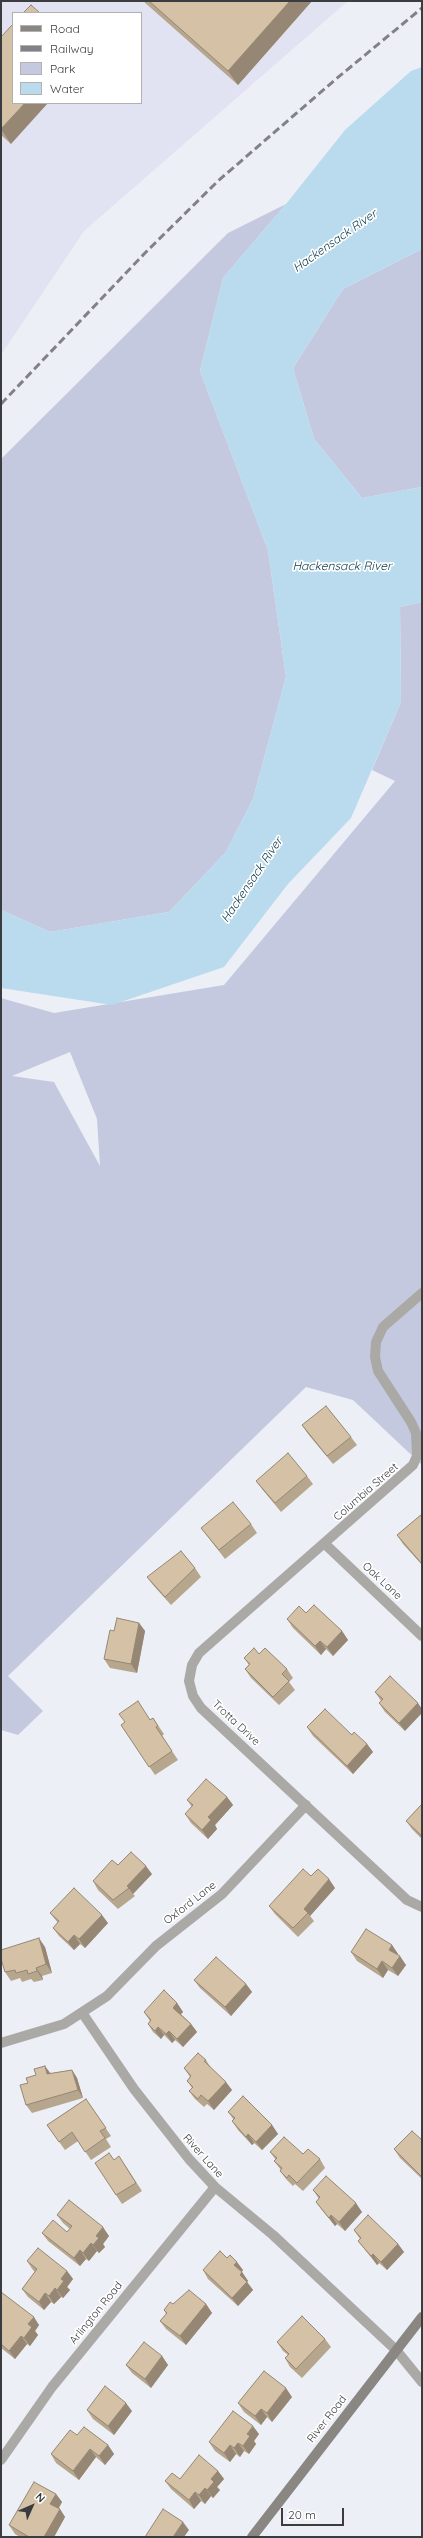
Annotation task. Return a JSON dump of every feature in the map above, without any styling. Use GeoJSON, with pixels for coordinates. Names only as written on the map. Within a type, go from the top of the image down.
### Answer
{"type":"FeatureCollection","features":[{"type":"Feature","properties":{"kind":"main road","name":"River Road"},"geometry":{"type":"LineString","coordinates":[[252,2537],[422,2317]]}},
{"type":"Feature","properties":{"kind":"street","name":"Columbia Street"},"geometry":{"type":"LineString","coordinates":[[325,1544],[413,1465],[416,1456],[416,1433],[412,1422],[378,1371],[375,1357],[376,1342],[383,1327],[422,1294]]}},
{"type":"Feature","properties":{"kind":"street","name":"Oak Lane"},"geometry":{"type":"LineString","coordinates":[[325,1544],[422,1636]]}},
{"type":"Feature","properties":{"kind":"street","name":"Trotta Drive"},"geometry":{"type":"LineString","coordinates":[[325,1544],[199,1653],[192,1665],[189,1681],[193,1696],[201,1708],[407,1900],[422,1907]]}},
{"type":"Feature","properties":{"kind":"street","name":"Oxford Lane"},"geometry":{"type":"LineString","coordinates":[[83,2014],[107,1996],[156,1946],[222,1894],[306,1805]]}},
{"type":"Feature","properties":{"kind":"street"},"geometry":{"type":"LineString","coordinates":[[1,2043],[64,2024],[83,2014]]}},
{"type":"Feature","properties":{"kind":"street","name":"River Lane"},"geometry":{"type":"LineString","coordinates":[[83,2014],[163,2129],[215,2187],[273,2235],[396,2350],[422,2382]]}},
{"type":"Feature","properties":{"kind":"street","name":"Arlington Road"},"geometry":{"type":"LineString","coordinates":[[1,2460],[52,2387],[215,2187]]}},
{"type":"Feature","properties":{"kind":"shaded area"},"geometry":{"type":"Polygon","coordinates":[[[1,1],[348,1],[84,231],[1,355],[1,1]]]}},
{"type":"Feature","properties":{"kind":"green space"},"geometry":{"type":"Polygon","coordinates":[[[286,204],[223,278],[200,371],[268,550],[286,677],[253,799],[226,852],[169,912],[50,932],[1,910],[1,459],[228,233],[286,204]]]}},
{"type":"Feature","properties":{"kind":"green space"},"geometry":{"type":"Polygon","coordinates":[[[422,249],[422,487],[362,498],[314,439],[293,368],[343,289],[422,249]]]}},
{"type":"Feature","properties":{"kind":"green space"},"geometry":{"type":"Polygon","coordinates":[[[422,602],[422,1465],[353,1400],[306,1387],[8,1676],[43,1711],[18,1735],[1,1730],[1,998],[54,1013],[224,985],[395,781],[372,770],[401,702],[400,607],[422,602]],[[70,1052],[12,1076],[54,1082],[100,1166],[97,1119],[70,1052]]]}},
{"type":"Feature","properties":{"kind":"water","name":"Hackensack River"},"geometry":{"type":"Polygon","coordinates":[[[422,67],[422,249],[343,289],[293,368],[314,439],[362,498],[422,487],[422,602],[400,607],[401,702],[351,818],[288,884],[224,967],[112,1005],[1,988],[1,910],[50,932],[169,912],[226,852],[253,799],[286,677],[268,550],[200,371],[223,278],[286,204],[345,130],[411,71],[422,67]]]}},
{"type":"Feature","properties":{"kind":"building"},"geometry":{"type":"Polygon","coordinates":[[[149,1],[290,1],[228,71],[149,1]]]}},
{"type":"Feature","properties":{"kind":"building"},"geometry":{"type":"Polygon","coordinates":[[[31,5],[39,12],[24,12],[31,5]]]}},
{"type":"Feature","properties":{"kind":"building"},"geometry":{"type":"Polygon","coordinates":[[[12,25],[12,104],[24,104],[1,129],[1,37],[12,25]]]}},
{"type":"Feature","properties":{"kind":"building"},"geometry":{"type":"Polygon","coordinates":[[[326,1406],[351,1437],[327,1456],[302,1425],[326,1406]]]}},
{"type":"Feature","properties":{"kind":"building"},"geometry":{"type":"Polygon","coordinates":[[[288,1453],[307,1476],[275,1503],[256,1481],[288,1453]]]}},
{"type":"Feature","properties":{"kind":"building"},"geometry":{"type":"Polygon","coordinates":[[[233,1502],[251,1524],[219,1550],[201,1528],[233,1502]]]}},
{"type":"Feature","properties":{"kind":"building"},"geometry":{"type":"Polygon","coordinates":[[[422,1514],[422,1564],[397,1535],[422,1514]]]}},
{"type":"Feature","properties":{"kind":"building"},"geometry":{"type":"Polygon","coordinates":[[[181,1551],[195,1568],[165,1597],[147,1577],[181,1551]]]}},
{"type":"Feature","properties":{"kind":"building"},"geometry":{"type":"Polygon","coordinates":[[[314,1605],[342,1631],[327,1647],[320,1641],[315,1646],[287,1619],[299,1606],[306,1613],[314,1605]]]}},
{"type":"Feature","properties":{"kind":"building"},"geometry":{"type":"Polygon","coordinates":[[[117,1618],[139,1623],[131,1664],[104,1659],[110,1630],[114,1631],[117,1618]]]}},
{"type":"Feature","properties":{"kind":"building"},"geometry":{"type":"Polygon","coordinates":[[[254,1648],[259,1654],[265,1648],[287,1669],[282,1674],[289,1681],[273,1697],[245,1669],[250,1664],[244,1658],[254,1648]]]}},
{"type":"Feature","properties":{"kind":"building"},"geometry":{"type":"Polygon","coordinates":[[[390,1676],[418,1703],[399,1723],[379,1703],[383,1699],[375,1692],[390,1676]]]}},
{"type":"Feature","properties":{"kind":"building"},"geometry":{"type":"Polygon","coordinates":[[[138,1701],[150,1720],[153,1718],[158,1726],[156,1727],[172,1751],[149,1767],[121,1725],[125,1722],[119,1714],[138,1701]]]}},
{"type":"Feature","properties":{"kind":"building"},"geometry":{"type":"Polygon","coordinates":[[[325,1709],[352,1735],[354,1732],[367,1744],[347,1766],[307,1727],[325,1709]]]}},
{"type":"Feature","properties":{"kind":"building"},"geometry":{"type":"Polygon","coordinates":[[[206,1779],[227,1797],[208,1817],[211,1820],[202,1830],[185,1814],[193,1805],[187,1800],[206,1779]]]}},
{"type":"Feature","properties":{"kind":"building"},"geometry":{"type":"Polygon","coordinates":[[[422,1804],[422,1836],[406,1821],[422,1804]]]}},
{"type":"Feature","properties":{"kind":"building"},"geometry":{"type":"Polygon","coordinates":[[[131,1852],[146,1866],[127,1886],[129,1888],[113,1900],[93,1881],[112,1860],[118,1865],[131,1852]]]}},
{"type":"Feature","properties":{"kind":"building"},"geometry":{"type":"Polygon","coordinates":[[[303,1869],[311,1876],[318,1869],[329,1879],[304,1909],[308,1913],[293,1928],[269,1906],[303,1869]]]}},
{"type":"Feature","properties":{"kind":"building"},"geometry":{"type":"Polygon","coordinates":[[[74,1888],[102,1915],[79,1939],[74,1935],[68,1942],[53,1928],[59,1921],[50,1913],[74,1888]]]}},
{"type":"Feature","properties":{"kind":"building"},"geometry":{"type":"Polygon","coordinates":[[[366,1929],[392,1945],[389,1950],[400,1956],[392,1968],[382,1961],[377,1969],[351,1952],[366,1929]]]}},
{"type":"Feature","properties":{"kind":"building"},"geometry":{"type":"Polygon","coordinates":[[[39,1938],[46,1964],[36,1968],[37,1971],[28,1974],[27,1970],[16,1973],[15,1970],[5,1972],[1,1959],[1,1950],[39,1938]]]}},
{"type":"Feature","properties":{"kind":"building"},"geometry":{"type":"Polygon","coordinates":[[[216,1957],[246,1984],[225,2007],[194,1980],[216,1957]]]}},
{"type":"Feature","properties":{"kind":"building"},"geometry":{"type":"Polygon","coordinates":[[[164,1990],[177,2003],[173,2008],[191,2024],[177,2039],[169,2031],[166,2034],[158,2027],[155,2031],[148,2024],[151,2020],[144,2012],[164,1990]]]}},
{"type":"Feature","properties":{"kind":"building"},"geometry":{"type":"Polygon","coordinates":[[[198,2053],[206,2060],[204,2061],[226,2082],[208,2101],[201,2095],[198,2099],[189,2091],[193,2087],[187,2081],[191,2076],[184,2068],[198,2053]]]}},
{"type":"Feature","properties":{"kind":"building"},"geometry":{"type":"Polygon","coordinates":[[[45,2066],[47,2074],[72,2070],[78,2090],[26,2105],[20,2085],[28,2083],[26,2078],[36,2075],[34,2069],[45,2066]]]}},
{"type":"Feature","properties":{"kind":"building"},"geometry":{"type":"Polygon","coordinates":[[[243,2096],[272,2125],[256,2142],[248,2134],[246,2137],[232,2121],[235,2118],[228,2112],[243,2096]]]}},
{"type":"Feature","properties":{"kind":"building"},"geometry":{"type":"Polygon","coordinates":[[[86,2099],[106,2128],[100,2131],[105,2138],[85,2152],[72,2132],[59,2142],[47,2125],[86,2099]]]}},
{"type":"Feature","properties":{"kind":"building"},"geometry":{"type":"Polygon","coordinates":[[[412,2131],[422,2140],[421,2176],[394,2149],[412,2131]]]}},
{"type":"Feature","properties":{"kind":"building"},"geometry":{"type":"Polygon","coordinates":[[[284,2137],[303,2154],[308,2149],[320,2159],[297,2183],[289,2175],[287,2178],[280,2171],[282,2168],[274,2161],[277,2158],[270,2152],[284,2137]]]}},
{"type":"Feature","properties":{"kind":"building"},"geometry":{"type":"Polygon","coordinates":[[[109,2153],[114,2160],[119,2156],[136,2183],[116,2195],[95,2163],[109,2153]]]}},
{"type":"Feature","properties":{"kind":"building"},"geometry":{"type":"Polygon","coordinates":[[[326,2176],[356,2203],[339,2222],[331,2215],[329,2218],[316,2202],[320,2197],[313,2190],[326,2176]]]}},
{"type":"Feature","properties":{"kind":"building"},"geometry":{"type":"Polygon","coordinates":[[[69,2200],[103,2227],[96,2236],[99,2238],[93,2245],[91,2243],[83,2253],[80,2250],[74,2258],[42,2233],[53,2220],[67,2232],[72,2226],[57,2215],[69,2200]]]}},
{"type":"Feature","properties":{"kind":"building"},"geometry":{"type":"Polygon","coordinates":[[[368,2215],[398,2244],[381,2262],[373,2254],[371,2256],[358,2241],[361,2238],[354,2230],[368,2215]]]}},
{"type":"Feature","properties":{"kind":"building"},"geometry":{"type":"Polygon","coordinates":[[[38,2248],[67,2271],[61,2279],[64,2281],[57,2290],[55,2288],[49,2296],[45,2293],[39,2302],[22,2289],[37,2269],[27,2261],[38,2248]]]}},
{"type":"Feature","properties":{"kind":"building"},"geometry":{"type":"Polygon","coordinates":[[[220,2251],[227,2258],[230,2255],[237,2262],[234,2265],[242,2272],[240,2275],[247,2282],[232,2298],[203,2270],[220,2251]]]}},
{"type":"Feature","properties":{"kind":"building"},"geometry":{"type":"Polygon","coordinates":[[[189,2290],[206,2304],[180,2336],[160,2321],[167,2313],[164,2310],[170,2302],[173,2304],[189,2290]]]}},
{"type":"Feature","properties":{"kind":"building"},"geometry":{"type":"Polygon","coordinates":[[[1,2292],[34,2317],[28,2324],[32,2327],[24,2338],[21,2336],[9,2351],[1,2344],[1,2292]]]}},
{"type":"Feature","properties":{"kind":"building"},"geometry":{"type":"Polygon","coordinates":[[[302,2316],[325,2339],[296,2369],[285,2358],[289,2354],[277,2342],[302,2316]]]}},
{"type":"Feature","properties":{"kind":"building"},"geometry":{"type":"Polygon","coordinates":[[[144,2342],[162,2356],[145,2379],[126,2365],[144,2342]]]}},
{"type":"Feature","properties":{"kind":"building"},"geometry":{"type":"Polygon","coordinates":[[[264,2371],[286,2388],[267,2413],[261,2409],[255,2416],[238,2403],[264,2371]]]}},
{"type":"Feature","properties":{"kind":"building"},"geometry":{"type":"Polygon","coordinates":[[[105,2386],[126,2403],[108,2426],[87,2410],[105,2386]]]}},
{"type":"Feature","properties":{"kind":"building"},"geometry":{"type":"Polygon","coordinates":[[[233,2411],[253,2426],[247,2434],[250,2436],[243,2446],[238,2443],[234,2448],[230,2445],[224,2453],[209,2442],[233,2411]]]}},
{"type":"Feature","properties":{"kind":"building"},"geometry":{"type":"Polygon","coordinates":[[[84,2427],[108,2445],[99,2456],[90,2449],[73,2471],[51,2454],[70,2430],[77,2435],[84,2427]]]}},
{"type":"Feature","properties":{"kind":"building"},"geometry":{"type":"Polygon","coordinates":[[[199,2455],[218,2471],[211,2479],[214,2482],[207,2490],[205,2488],[199,2495],[195,2492],[189,2500],[165,2481],[172,2473],[180,2479],[199,2455]]]}},
{"type":"Feature","properties":{"kind":"building"},"geometry":{"type":"Polygon","coordinates":[[[34,2482],[56,2494],[50,2504],[60,2509],[44,2537],[29,2537],[9,2525],[34,2482]]]}},
{"type":"Feature","properties":{"kind":"building"},"geometry":{"type":"Polygon","coordinates":[[[163,2509],[183,2522],[173,2537],[145,2537],[163,2509]]]}},
{"type":"Feature","properties":{"kind":"railway"},"geometry":{"type":"LineString","coordinates":[[1,404],[145,253],[218,181],[336,79],[422,8]]}}]}
